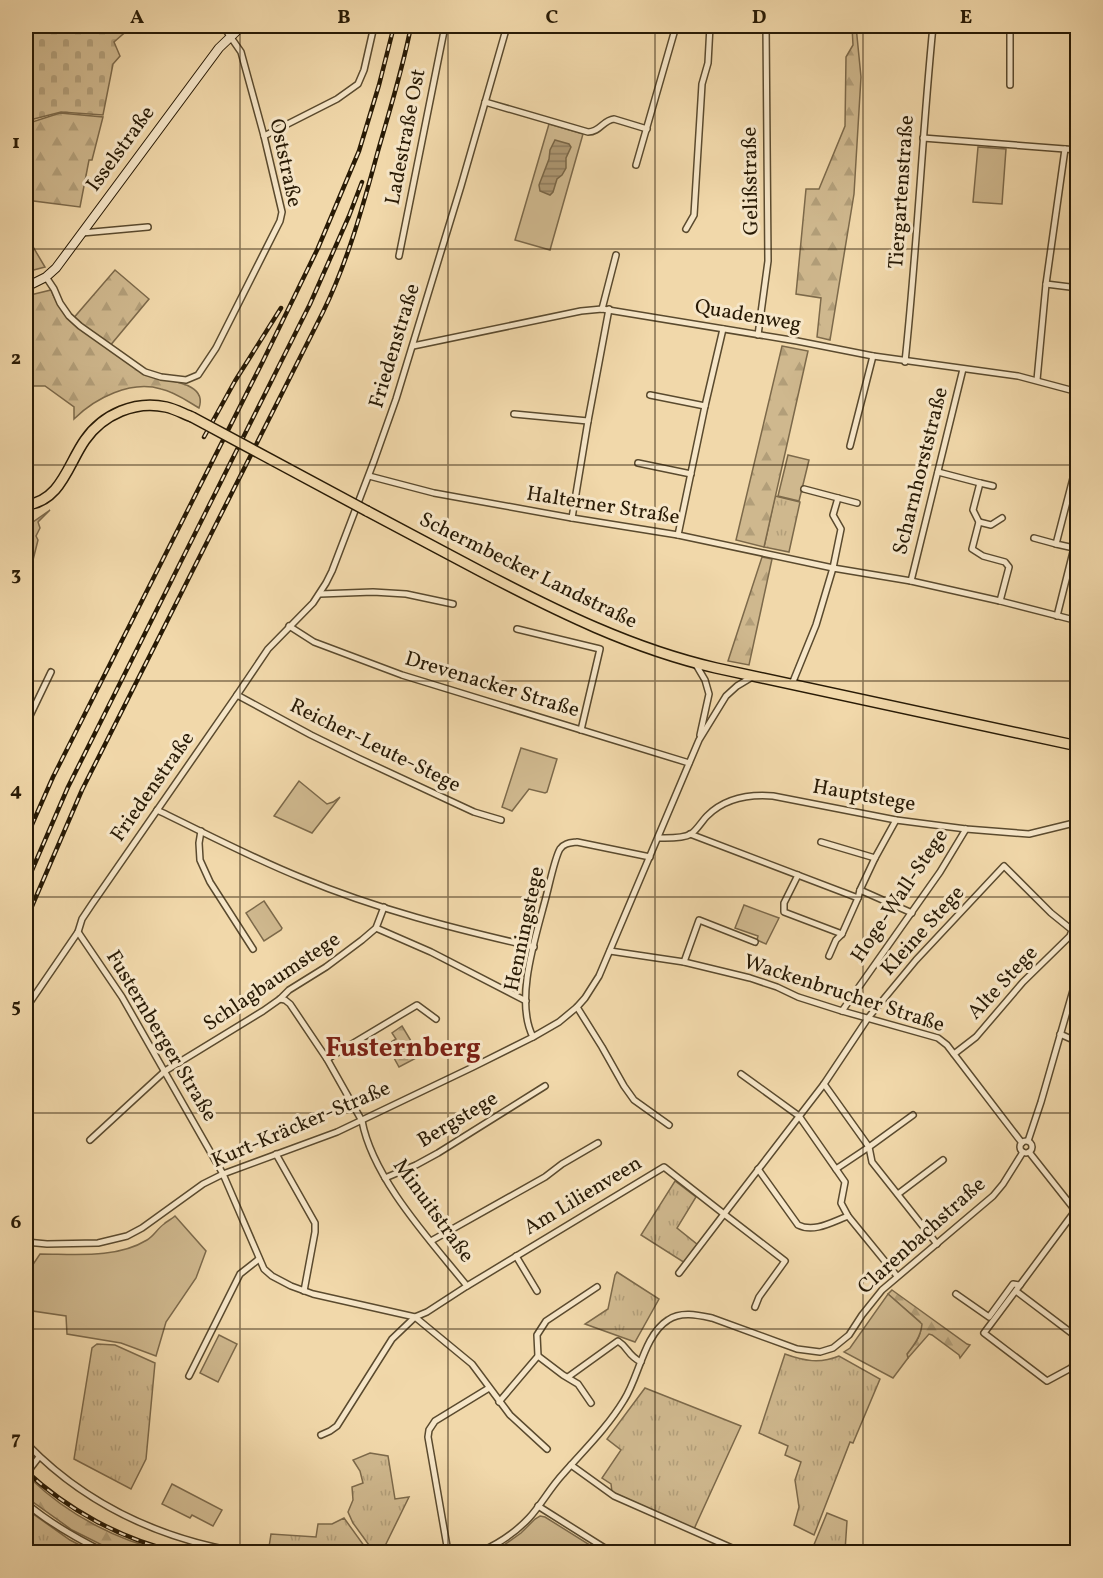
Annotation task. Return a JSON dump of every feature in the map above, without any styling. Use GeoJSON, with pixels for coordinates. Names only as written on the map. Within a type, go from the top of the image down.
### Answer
{"type":"FeatureCollection","features":[{"type":"Feature","properties":{"kind":"main road","name":"Isselstraße"},"geometry":{"type":"LineString","coordinates":[[26,287],[46,277],[56,268],[219,48],[242,26]]}},
{"type":"Feature","properties":{"kind":"main road","name":"Schermbecker Landstraße"},"geometry":{"type":"LineString","coordinates":[[26,514],[28,503],[42,501],[57,486],[68,472],[84,440],[94,428],[112,415],[130,408],[152,405],[165,407],[192,417],[536,600],[638,645],[695,663],[1077,746]]}},
{"type":"Feature","properties":{"kind":"street","name":"Oststraße"},"geometry":{"type":"LineString","coordinates":[[46,277],[69,316],[145,372],[160,377],[186,380],[198,375],[216,348],[282,212],[241,52],[223,26]]}},
{"type":"Feature","properties":{"kind":"street"},"geometry":{"type":"LineString","coordinates":[[264,136],[337,99],[358,84],[364,70],[374,26]]}},
{"type":"Feature","properties":{"kind":"street","name":"Ladestraße Ost"},"geometry":{"type":"LineString","coordinates":[[399,256],[445,26]]}},
{"type":"Feature","properties":{"kind":"street","name":"Friedenstraße"},"geometry":{"type":"LineString","coordinates":[[26,1008],[78,932],[92,904],[268,649],[320,594],[332,571],[396,399],[507,26]]}},
{"type":"Feature","properties":{"kind":"street"},"geometry":{"type":"LineString","coordinates":[[636,165],[676,26]]}},
{"type":"Feature","properties":{"kind":"street"},"geometry":{"type":"LineString","coordinates":[[686,229],[694,215],[702,84],[708,63],[710,26]]}},
{"type":"Feature","properties":{"kind":"street","name":"Gelißstraße"},"geometry":{"type":"LineString","coordinates":[[758,334],[768,261],[766,26]]}},
{"type":"Feature","properties":{"kind":"street","name":"Tiergartenstraße"},"geometry":{"type":"LineString","coordinates":[[904,362],[911,302],[933,26]]}},
{"type":"Feature","properties":{"kind":"street"},"geometry":{"type":"LineString","coordinates":[[1010,26],[1010,85]]}},
{"type":"Feature","properties":{"kind":"street"},"geometry":{"type":"LineString","coordinates":[[485,102],[588,132],[597,130],[610,119],[647,129]]}},
{"type":"Feature","properties":{"kind":"street"},"geometry":{"type":"LineString","coordinates":[[923,138],[1077,150]]}},
{"type":"Feature","properties":{"kind":"street"},"geometry":{"type":"LineString","coordinates":[[1037,380],[1046,284],[1065,149]]}},
{"type":"Feature","properties":{"kind":"street"},"geometry":{"type":"LineString","coordinates":[[82,233],[148,227]]}},
{"type":"Feature","properties":{"kind":"street"},"geometry":{"type":"LineString","coordinates":[[602,309],[616,255]]}},
{"type":"Feature","properties":{"kind":"street"},"geometry":{"type":"LineString","coordinates":[[1046,284],[1077,288]]}},
{"type":"Feature","properties":{"kind":"street"},"geometry":{"type":"LineString","coordinates":[[572,518],[609,309]]}},
{"type":"Feature","properties":{"kind":"street","name":"Quadenweg"},"geometry":{"type":"LineString","coordinates":[[413,346],[581,311],[609,309],[758,334],[873,357],[1001,373],[1037,380],[1077,392]]}},
{"type":"Feature","properties":{"kind":"street"},"geometry":{"type":"LineString","coordinates":[[678,535],[723,329]]}},
{"type":"Feature","properties":{"kind":"street"},"geometry":{"type":"LineString","coordinates":[[850,446],[873,357]]}},
{"type":"Feature","properties":{"kind":"street","name":"Scharnhorststraße"},"geometry":{"type":"LineString","coordinates":[[911,581],[963,369]]}},
{"type":"Feature","properties":{"kind":"street"},"geometry":{"type":"LineString","coordinates":[[650,395],[705,406]]}},
{"type":"Feature","properties":{"kind":"street"},"geometry":{"type":"LineString","coordinates":[[514,414],[588,421]]}},
{"type":"Feature","properties":{"kind":"street"},"geometry":{"type":"LineString","coordinates":[[1056,544],[1077,459]]}},
{"type":"Feature","properties":{"kind":"street"},"geometry":{"type":"LineString","coordinates":[[638,463],[691,474]]}},
{"type":"Feature","properties":{"kind":"street"},"geometry":{"type":"LineString","coordinates":[[938,472],[993,486]]}},
{"type":"Feature","properties":{"kind":"street","name":"Halterner Straße"},"geometry":{"type":"LineString","coordinates":[[369,476],[434,493],[678,535],[833,568],[911,581],[1077,621]]}},
{"type":"Feature","properties":{"kind":"street"},"geometry":{"type":"LineString","coordinates":[[980,483],[973,510],[979,522],[972,549],[983,556],[1005,562],[1009,567],[1000,601]]}},
{"type":"Feature","properties":{"kind":"street"},"geometry":{"type":"LineString","coordinates":[[804,489],[857,503]]}},
{"type":"Feature","properties":{"kind":"street"},"geometry":{"type":"LineString","coordinates":[[792,684],[816,625],[833,568],[841,529],[833,515],[838,498]]}},
{"type":"Feature","properties":{"kind":"street"},"geometry":{"type":"LineString","coordinates":[[979,522],[991,525],[1002,518]]}},
{"type":"Feature","properties":{"kind":"street"},"geometry":{"type":"LineString","coordinates":[[1034,538],[1074,548],[1058,616]]}},
{"type":"Feature","properties":{"kind":"street"},"geometry":{"type":"LineString","coordinates":[[320,594],[373,592],[406,594],[453,604]]}},
{"type":"Feature","properties":{"kind":"street","name":"Drevenacker Straße"},"geometry":{"type":"LineString","coordinates":[[289,626],[314,642],[402,675],[689,763]]}},
{"type":"Feature","properties":{"kind":"street"},"geometry":{"type":"LineString","coordinates":[[517,629],[600,649],[581,730]]}},
{"type":"Feature","properties":{"kind":"street","name":"Kurt-Kräcker-Straße"},"geometry":{"type":"LineString","coordinates":[[695,663],[705,680],[709,694],[699,740]]}},
{"type":"Feature","properties":{"kind":"street"},"geometry":{"type":"LineString","coordinates":[[26,724],[51,672]]}},
{"type":"Feature","properties":{"kind":"street","name":"Kurt-Kräcker-Straße"},"geometry":{"type":"LineString","coordinates":[[26,1242],[98,1243],[127,1236],[142,1228],[203,1184],[223,1174],[336,1132],[473,1068],[559,1022],[577,1008],[599,976],[699,740],[726,696],[736,686],[753,676]]}},
{"type":"Feature","properties":{"kind":"street","name":"Reicher-Leute-Stege"},"geometry":{"type":"LineString","coordinates":[[237,695],[358,758],[474,812],[501,820]]}},
{"type":"Feature","properties":{"kind":"street","name":"Hauptstege"},"geometry":{"type":"LineString","coordinates":[[690,834],[708,814],[723,803],[756,795],[773,796],[896,820],[966,829],[1029,834],[1077,822]]}},
{"type":"Feature","properties":{"kind":"street"},"geometry":{"type":"LineString","coordinates":[[157,810],[301,878],[356,898],[431,921],[534,946]]}},
{"type":"Feature","properties":{"kind":"street"},"geometry":{"type":"LineString","coordinates":[[829,956],[836,940],[842,934],[875,858],[896,820]]}},
{"type":"Feature","properties":{"kind":"street","name":"Hoge-Wall-Stege"},"geometry":{"type":"LineString","coordinates":[[842,1011],[940,872],[966,829]]}},
{"type":"Feature","properties":{"kind":"street"},"geometry":{"type":"LineString","coordinates":[[201,831],[200,860],[210,882],[253,949]]}},
{"type":"Feature","properties":{"kind":"street"},"geometry":{"type":"LineString","coordinates":[[658,838],[690,834],[858,898]]}},
{"type":"Feature","properties":{"kind":"street","name":"Henningstege"},"geometry":{"type":"LineString","coordinates":[[533,1037],[528,1027],[527,978],[560,849],[567,843],[577,842],[650,857]]}},
{"type":"Feature","properties":{"kind":"street"},"geometry":{"type":"LineString","coordinates":[[821,842],[875,858]]}},
{"type":"Feature","properties":{"kind":"street","name":"Kleine Stege"},"geometry":{"type":"LineString","coordinates":[[868,1018],[916,960],[1004,866],[1051,913],[1072,930]]}},
{"type":"Feature","properties":{"kind":"street"},"geometry":{"type":"LineString","coordinates":[[798,875],[784,903],[784,912],[842,934]]}},
{"type":"Feature","properties":{"kind":"street"},"geometry":{"type":"LineString","coordinates":[[860,890],[912,913]]}},
{"type":"Feature","properties":{"kind":"street","name":"Schlagbaumstege"},"geometry":{"type":"LineString","coordinates":[[90,1140],[165,1071],[280,999],[289,990],[346,953],[375,928],[384,907]]}},
{"type":"Feature","properties":{"kind":"street"},"geometry":{"type":"LineString","coordinates":[[684,962],[699,920],[755,942]]}},
{"type":"Feature","properties":{"kind":"street"},"geometry":{"type":"LineString","coordinates":[[375,928],[431,952],[526,1001]]}},
{"type":"Feature","properties":{"kind":"street","name":"Alte Stege"},"geometry":{"type":"LineString","coordinates":[[954,1054],[976,1037],[1023,982],[1070,936],[1072,930]]}},
{"type":"Feature","properties":{"kind":"street","name":"Fusternberger Straße"},"geometry":{"type":"LineString","coordinates":[[78,932],[122,997],[223,1174],[264,1269],[291,1287],[415,1317],[472,1364],[510,1415],[547,1449]]}},
{"type":"Feature","properties":{"kind":"street","name":"Wackenbrucher Straße"},"geometry":{"type":"LineString","coordinates":[[610,951],[684,962],[768,984],[798,997],[842,1011],[938,1038],[948,1045],[1025,1142]]}},
{"type":"Feature","properties":{"kind":"street"},"geometry":{"type":"LineString","coordinates":[[1077,972],[1043,1094],[1025,1142],[1020,1148],[1026,1152],[1076,1212],[984,1333],[1047,1381],[1071,1368],[1077,1360]]}},
{"type":"Feature","properties":{"kind":"street","name":"Minuitstraße"},"geometry":{"type":"LineString","coordinates":[[280,999],[290,1004],[327,1059],[362,1120],[364,1132],[385,1178],[407,1210],[467,1286]]}},
{"type":"Feature","properties":{"kind":"street"},"geometry":{"type":"LineString","coordinates":[[327,1059],[417,1005],[436,1019]]}},
{"type":"Feature","properties":{"kind":"street"},"geometry":{"type":"LineString","coordinates":[[577,1008],[634,1100],[669,1125]]}},
{"type":"Feature","properties":{"kind":"street"},"geometry":{"type":"LineString","coordinates":[[679,1274],[824,1084],[868,1018]]}},
{"type":"Feature","properties":{"kind":"street"},"geometry":{"type":"LineString","coordinates":[[1060,1034],[1077,1042]]}},
{"type":"Feature","properties":{"kind":"street"},"geometry":{"type":"LineString","coordinates":[[741,1074],[799,1116],[845,1182],[841,1203],[848,1215],[897,1276]]}},
{"type":"Feature","properties":{"kind":"street"},"geometry":{"type":"LineString","coordinates":[[824,1084],[869,1147],[872,1162],[937,1244]]}},
{"type":"Feature","properties":{"kind":"street","name":"Bergstege"},"geometry":{"type":"LineString","coordinates":[[385,1178],[438,1153],[545,1086]]}},
{"type":"Feature","properties":{"kind":"street"},"geometry":{"type":"LineString","coordinates":[[836,1169],[913,1115]]}},
{"type":"Feature","properties":{"kind":"street"},"geometry":{"type":"LineString","coordinates":[[1025,1142],[1032,1145],[1032,1149],[1026,1152]]}},
{"type":"Feature","properties":{"kind":"street"},"geometry":{"type":"LineString","coordinates":[[431,1241],[545,1177],[598,1143]]}},
{"type":"Feature","properties":{"kind":"street","name":"Clarenbachstraße"},"geometry":{"type":"LineString","coordinates":[[480,1552],[498,1544],[529,1518],[600,1433],[632,1387],[653,1336],[668,1320],[688,1314],[712,1318],[797,1349],[820,1352],[828,1350],[849,1335],[872,1302],[897,1276],[993,1196],[1026,1152]]}},
{"type":"Feature","properties":{"kind":"street"},"geometry":{"type":"LineString","coordinates":[[276,1154],[315,1223],[304,1291]]}},
{"type":"Feature","properties":{"kind":"street"},"geometry":{"type":"LineString","coordinates":[[898,1194],[943,1160]]}},
{"type":"Feature","properties":{"kind":"street","name":"Am Lilienveen"},"geometry":{"type":"LineString","coordinates":[[321,1435],[337,1426],[392,1340],[415,1317],[428,1312],[664,1167],[785,1261],[759,1297],[755,1307]]}},
{"type":"Feature","properties":{"kind":"street"},"geometry":{"type":"LineString","coordinates":[[758,1169],[798,1224],[805,1228],[815,1228],[848,1215]]}},
{"type":"Feature","properties":{"kind":"street","name":"Am Lilienveen"},"geometry":{"type":"LineString","coordinates":[[516,1256],[537,1291]]}},
{"type":"Feature","properties":{"kind":"street"},"geometry":{"type":"LineString","coordinates":[[189,1376],[240,1274],[260,1259]]}},
{"type":"Feature","properties":{"kind":"street"},"geometry":{"type":"LineString","coordinates":[[956,1294],[989,1317],[1013,1284],[1020,1285]]}},
{"type":"Feature","properties":{"kind":"street"},"geometry":{"type":"LineString","coordinates":[[500,1402],[538,1356],[537,1335],[546,1322],[597,1287]]}},
{"type":"Feature","properties":{"kind":"street"},"geometry":{"type":"LineString","coordinates":[[1016,1292],[1077,1338]]}},
{"type":"Feature","properties":{"kind":"street"},"geometry":{"type":"LineString","coordinates":[[568,1377],[618,1341],[633,1358],[641,1362]]}},
{"type":"Feature","properties":{"kind":"street"},"geometry":{"type":"LineString","coordinates":[[538,1356],[578,1384],[591,1403]]}},
{"type":"Feature","properties":{"kind":"street"},"geometry":{"type":"LineString","coordinates":[[448,1552],[428,1437],[429,1430],[435,1421],[489,1388]]}},
{"type":"Feature","properties":{"kind":"street"},"geometry":{"type":"LineString","coordinates":[[26,1443],[51,1468],[84,1493],[119,1514],[142,1524],[215,1547],[265,1552]]}},
{"type":"Feature","properties":{"kind":"street"},"geometry":{"type":"LineString","coordinates":[[26,1474],[39,1457]]}},
{"type":"Feature","properties":{"kind":"street"},"geometry":{"type":"LineString","coordinates":[[571,1465],[614,1496],[741,1552]]}},
{"type":"Feature","properties":{"kind":"street"},"geometry":{"type":"LineString","coordinates":[[26,1503],[38,1514],[73,1537],[104,1552]]}},
{"type":"Feature","properties":{"kind":"street"},"geometry":{"type":"LineString","coordinates":[[538,1506],[611,1552]]}},
{"type":"Feature","properties":{"kind":"green space"},"geometry":{"type":"Polygon","coordinates":[[[26,26],[141,26],[129,29],[114,42],[120,56],[113,64],[103,115],[61,112],[26,121],[26,26]]]}},
{"type":"Feature","properties":{"kind":"green space"},"geometry":{"type":"Polygon","coordinates":[[[852,26],[856,26],[861,77],[854,194],[830,340],[817,337],[821,298],[796,294],[806,189],[819,189],[845,126],[846,57],[853,45],[852,26]]]}},
{"type":"Feature","properties":{"kind":"green space"},"geometry":{"type":"Polygon","coordinates":[[[60,113],[103,117],[92,160],[89,160],[80,207],[26,200],[26,124],[60,113]]]}},
{"type":"Feature","properties":{"kind":"green space"},"geometry":{"type":"Polygon","coordinates":[[[549,124],[583,134],[550,250],[515,240],[549,124]]]}},
{"type":"Feature","properties":{"kind":"green space"},"geometry":{"type":"Polygon","coordinates":[[[978,147],[1006,149],[1002,204],[973,202],[978,147]]]}},
{"type":"Feature","properties":{"kind":"green space"},"geometry":{"type":"Polygon","coordinates":[[[26,235],[45,267],[26,272],[26,235]]]}},
{"type":"Feature","properties":{"kind":"green space"},"geometry":{"type":"Polygon","coordinates":[[[115,270],[149,299],[109,347],[143,373],[190,387],[197,392],[200,399],[199,408],[166,390],[138,387],[103,398],[74,419],[74,407],[45,386],[26,386],[26,296],[51,290],[71,321],[115,270]]]}},
{"type":"Feature","properties":{"kind":"green space"},"geometry":{"type":"Polygon","coordinates":[[[782,346],[808,351],[764,547],[736,540],[782,346]]]}},
{"type":"Feature","properties":{"kind":"green space"},"geometry":{"type":"Polygon","coordinates":[[[788,455],[809,460],[799,501],[778,496],[788,455]]]}},
{"type":"Feature","properties":{"kind":"green space"},"geometry":{"type":"Polygon","coordinates":[[[775,496],[800,502],[789,552],[764,547],[775,496]]]}},
{"type":"Feature","properties":{"kind":"green space"},"geometry":{"type":"Polygon","coordinates":[[[50,510],[38,522],[40,528],[36,536],[38,540],[26,588],[26,527],[50,510]]]}},
{"type":"Feature","properties":{"kind":"green space"},"geometry":{"type":"Polygon","coordinates":[[[762,557],[772,559],[749,665],[728,661],[762,557]]]}},
{"type":"Feature","properties":{"kind":"green space"},"geometry":{"type":"Polygon","coordinates":[[[521,748],[557,759],[547,792],[529,789],[512,811],[502,807],[521,748]]]}},
{"type":"Feature","properties":{"kind":"green space"},"geometry":{"type":"Polygon","coordinates":[[[299,781],[327,804],[340,797],[312,833],[274,816],[299,781]]]}},
{"type":"Feature","properties":{"kind":"green space"},"geometry":{"type":"Polygon","coordinates":[[[264,901],[282,928],[264,941],[246,913],[264,901]]]}},
{"type":"Feature","properties":{"kind":"green space"},"geometry":{"type":"Polygon","coordinates":[[[744,905],[779,918],[766,944],[757,940],[758,936],[735,928],[744,905]]]}},
{"type":"Feature","properties":{"kind":"green space"},"geometry":{"type":"Polygon","coordinates":[[[402,1026],[420,1056],[399,1067],[388,1047],[396,1039],[392,1033],[402,1026]]]}},
{"type":"Feature","properties":{"kind":"green space"},"geometry":{"type":"Polygon","coordinates":[[[675,1181],[696,1197],[677,1228],[698,1245],[685,1263],[641,1235],[675,1181]]]}},
{"type":"Feature","properties":{"kind":"green space"},"geometry":{"type":"Polygon","coordinates":[[[175,1216],[206,1251],[196,1278],[166,1322],[156,1356],[121,1343],[67,1334],[66,1316],[26,1310],[26,1272],[40,1254],[81,1255],[122,1250],[152,1237],[175,1216]]]}},
{"type":"Feature","properties":{"kind":"green space"},"geometry":{"type":"Polygon","coordinates":[[[617,1272],[659,1299],[635,1342],[585,1324],[608,1309],[617,1272]]]}},
{"type":"Feature","properties":{"kind":"green space"},"geometry":{"type":"Polygon","coordinates":[[[892,1290],[970,1345],[960,1358],[929,1334],[908,1358],[907,1354],[921,1331],[921,1326],[920,1322],[888,1294],[892,1290]]]}},
{"type":"Feature","properties":{"kind":"green space"},"geometry":{"type":"Polygon","coordinates":[[[888,1294],[922,1324],[915,1344],[907,1354],[908,1358],[893,1378],[844,1352],[850,1348],[888,1294]]]}},
{"type":"Feature","properties":{"kind":"green space"},"geometry":{"type":"Polygon","coordinates":[[[219,1335],[237,1344],[218,1382],[200,1373],[219,1335]]]}},
{"type":"Feature","properties":{"kind":"green space"},"geometry":{"type":"Polygon","coordinates":[[[97,1344],[115,1345],[155,1363],[146,1459],[131,1489],[74,1459],[92,1348],[97,1344]]]}},
{"type":"Feature","properties":{"kind":"green space"},"geometry":{"type":"Polygon","coordinates":[[[785,1354],[812,1361],[839,1356],[880,1379],[853,1443],[850,1442],[814,1535],[794,1525],[799,1507],[795,1480],[801,1462],[785,1455],[788,1446],[759,1433],[785,1354]]]}},
{"type":"Feature","properties":{"kind":"green space"},"geometry":{"type":"Polygon","coordinates":[[[645,1388],[741,1426],[694,1529],[612,1492],[611,1484],[602,1478],[621,1450],[607,1439],[645,1388]]]}},
{"type":"Feature","properties":{"kind":"green space"},"geometry":{"type":"Polygon","coordinates":[[[370,1453],[388,1456],[395,1499],[409,1497],[382,1552],[374,1552],[353,1523],[348,1512],[353,1500],[352,1487],[363,1483],[360,1471],[353,1460],[370,1453]]]}},
{"type":"Feature","properties":{"kind":"green space"},"geometry":{"type":"Polygon","coordinates":[[[31,1479],[77,1515],[130,1541],[167,1552],[116,1552],[72,1530],[26,1497],[26,1485],[31,1479]]]}},
{"type":"Feature","properties":{"kind":"green space"},"geometry":{"type":"Polygon","coordinates":[[[172,1484],[222,1510],[213,1526],[162,1504],[172,1484]]]}},
{"type":"Feature","properties":{"kind":"green space"},"geometry":{"type":"Polygon","coordinates":[[[26,1509],[70,1540],[93,1552],[26,1552],[26,1509]]]}},
{"type":"Feature","properties":{"kind":"green space"},"geometry":{"type":"Polygon","coordinates":[[[827,1513],[847,1521],[845,1551],[811,1552],[827,1513]]]}},
{"type":"Feature","properties":{"kind":"green space"},"geometry":{"type":"Polygon","coordinates":[[[540,1516],[545,1517],[601,1552],[496,1552],[540,1516]]]}},
{"type":"Feature","properties":{"kind":"green space"},"geometry":{"type":"Polygon","coordinates":[[[344,1518],[365,1547],[358,1552],[269,1547],[271,1534],[316,1537],[318,1524],[332,1524],[344,1518]]]}},
{"type":"Feature","properties":{"kind":"shaded area"},"geometry":{"type":"Polygon","coordinates":[[[555,140],[569,144],[571,147],[566,158],[566,168],[557,179],[550,195],[540,191],[539,185],[555,140]]]}},
{"type":"Feature","properties":{"kind":"railway"},"geometry":{"type":"LineString","coordinates":[[26,838],[53,777],[318,248],[359,151],[394,26]]}},
{"type":"Feature","properties":{"kind":"railway"},"geometry":{"type":"LineString","coordinates":[[26,920],[82,790],[332,293],[361,213],[411,26]]}},
{"type":"Feature","properties":{"kind":"railway"},"geometry":{"type":"LineString","coordinates":[[26,884],[68,787],[310,304],[362,182]]}},
{"type":"Feature","properties":{"kind":"railway"},"geometry":{"type":"LineString","coordinates":[[204,437],[235,381],[281,308]]}},
{"type":"Feature","properties":{"kind":"railway"},"geometry":{"type":"LineString","coordinates":[[26,1471],[59,1498],[96,1521],[136,1539],[177,1552]]}},
{"type":"Feature","properties":{"kind":"district","name":"Fusternberg"},"geometry":{"type":"Point","coordinates":[403,1049]}}]}
